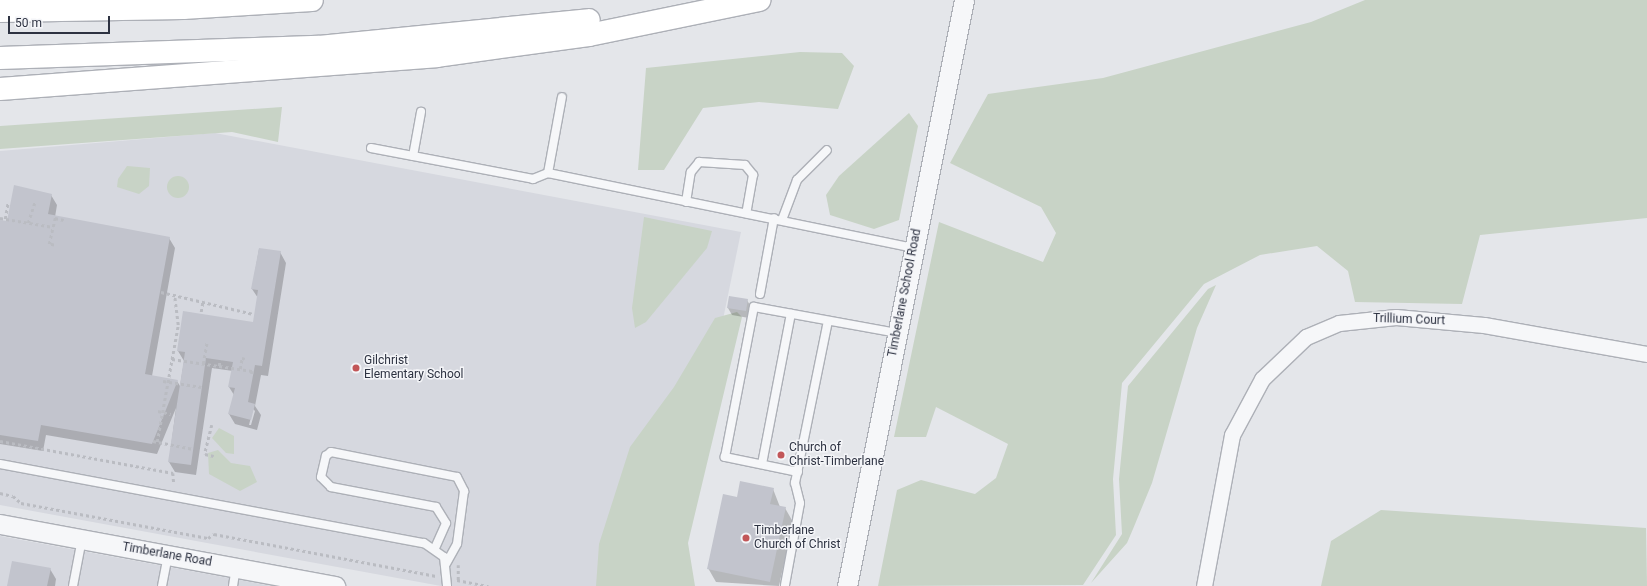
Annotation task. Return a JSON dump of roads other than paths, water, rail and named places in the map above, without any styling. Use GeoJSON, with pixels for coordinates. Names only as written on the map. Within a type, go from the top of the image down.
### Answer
{"type":"FeatureCollection","features":[{"type":"Feature","properties":{"kind":"highway"},"geometry":{"type":"LineString","coordinates":[[0,11],[183,8],[312,0]]}},
{"type":"Feature","properties":{"kind":"highway"},"geometry":{"type":"LineString","coordinates":[[0,58],[198,54],[370,43],[527,28],[733,0]]}},
{"type":"Feature","properties":{"kind":"highway"},"geometry":{"type":"LineString","coordinates":[[0,89],[464,53],[638,26],[759,0]]}},
{"type":"Feature","properties":{"kind":"street","name":"Timberlane School Road"},"geometry":{"type":"LineString","coordinates":[[846,586],[964,0]]}},
{"type":"Feature","properties":{"kind":"street","name":"Trillium Court"},"geometry":{"type":"LineString","coordinates":[[1204,586],[1232,435],[1262,379],[1306,337],[1339,323],[1390,317],[1426,319],[1647,354]]}},
{"type":"Feature","properties":{"kind":"street","name":"Timberlane Road"},"geometry":{"type":"LineString","coordinates":[[0,524],[168,555],[235,577],[335,586]]}},
{"type":"Feature","properties":{"kind":"lane"},"geometry":{"type":"LineString","coordinates":[[548,173],[562,97]]}},
{"type":"Feature","properties":{"kind":"lane"},"geometry":{"type":"LineString","coordinates":[[413,156],[421,112]]}},
{"type":"Feature","properties":{"kind":"lane"},"geometry":{"type":"LineString","coordinates":[[371,148],[533,179],[548,173],[686,202],[746,212],[914,248]]}},
{"type":"Feature","properties":{"kind":"lane"},"geometry":{"type":"LineString","coordinates":[[782,220],[797,180],[827,150]]}},
{"type":"Feature","properties":{"kind":"lane"},"geometry":{"type":"LineString","coordinates":[[686,202],[691,172],[699,162],[745,165],[753,175],[746,212]]}},
{"type":"Feature","properties":{"kind":"lane"},"geometry":{"type":"LineString","coordinates":[[760,294],[774,218]]}},
{"type":"Feature","properties":{"kind":"lane"},"geometry":{"type":"LineString","coordinates":[[798,472],[725,457],[754,307],[897,333]]}},
{"type":"Feature","properties":{"kind":"lane"},"geometry":{"type":"LineString","coordinates":[[762,464],[790,314]]}},
{"type":"Feature","properties":{"kind":"lane"},"geometry":{"type":"LineString","coordinates":[[785,586],[800,503],[795,483],[828,321]]}},
{"type":"Feature","properties":{"kind":"lane"},"geometry":{"type":"LineString","coordinates":[[434,548],[446,523],[436,507],[331,487],[321,476],[326,456],[331,452],[457,476],[464,491],[454,551],[446,564]]}},
{"type":"Feature","properties":{"kind":"lane"},"geometry":{"type":"LineString","coordinates":[[0,464],[434,548],[446,564],[447,582]]}},
{"type":"Feature","properties":{"kind":"lane"},"geometry":{"type":"LineString","coordinates":[[73,586],[82,539]]}},
{"type":"Feature","properties":{"kind":"lane"},"geometry":{"type":"LineString","coordinates":[[162,586],[168,555]]}},
{"type":"Feature","properties":{"kind":"place","name":"Gilchrist Elementary School"},"geometry":{"type":"Point","coordinates":[356,368]}},
{"type":"Feature","properties":{"kind":"place","name":"Church of Christ-Timberlane"},"geometry":{"type":"Point","coordinates":[781,455]}},
{"type":"Feature","properties":{"kind":"place","name":"Timberlane Church of Christ"},"geometry":{"type":"Point","coordinates":[746,538]}}]}
